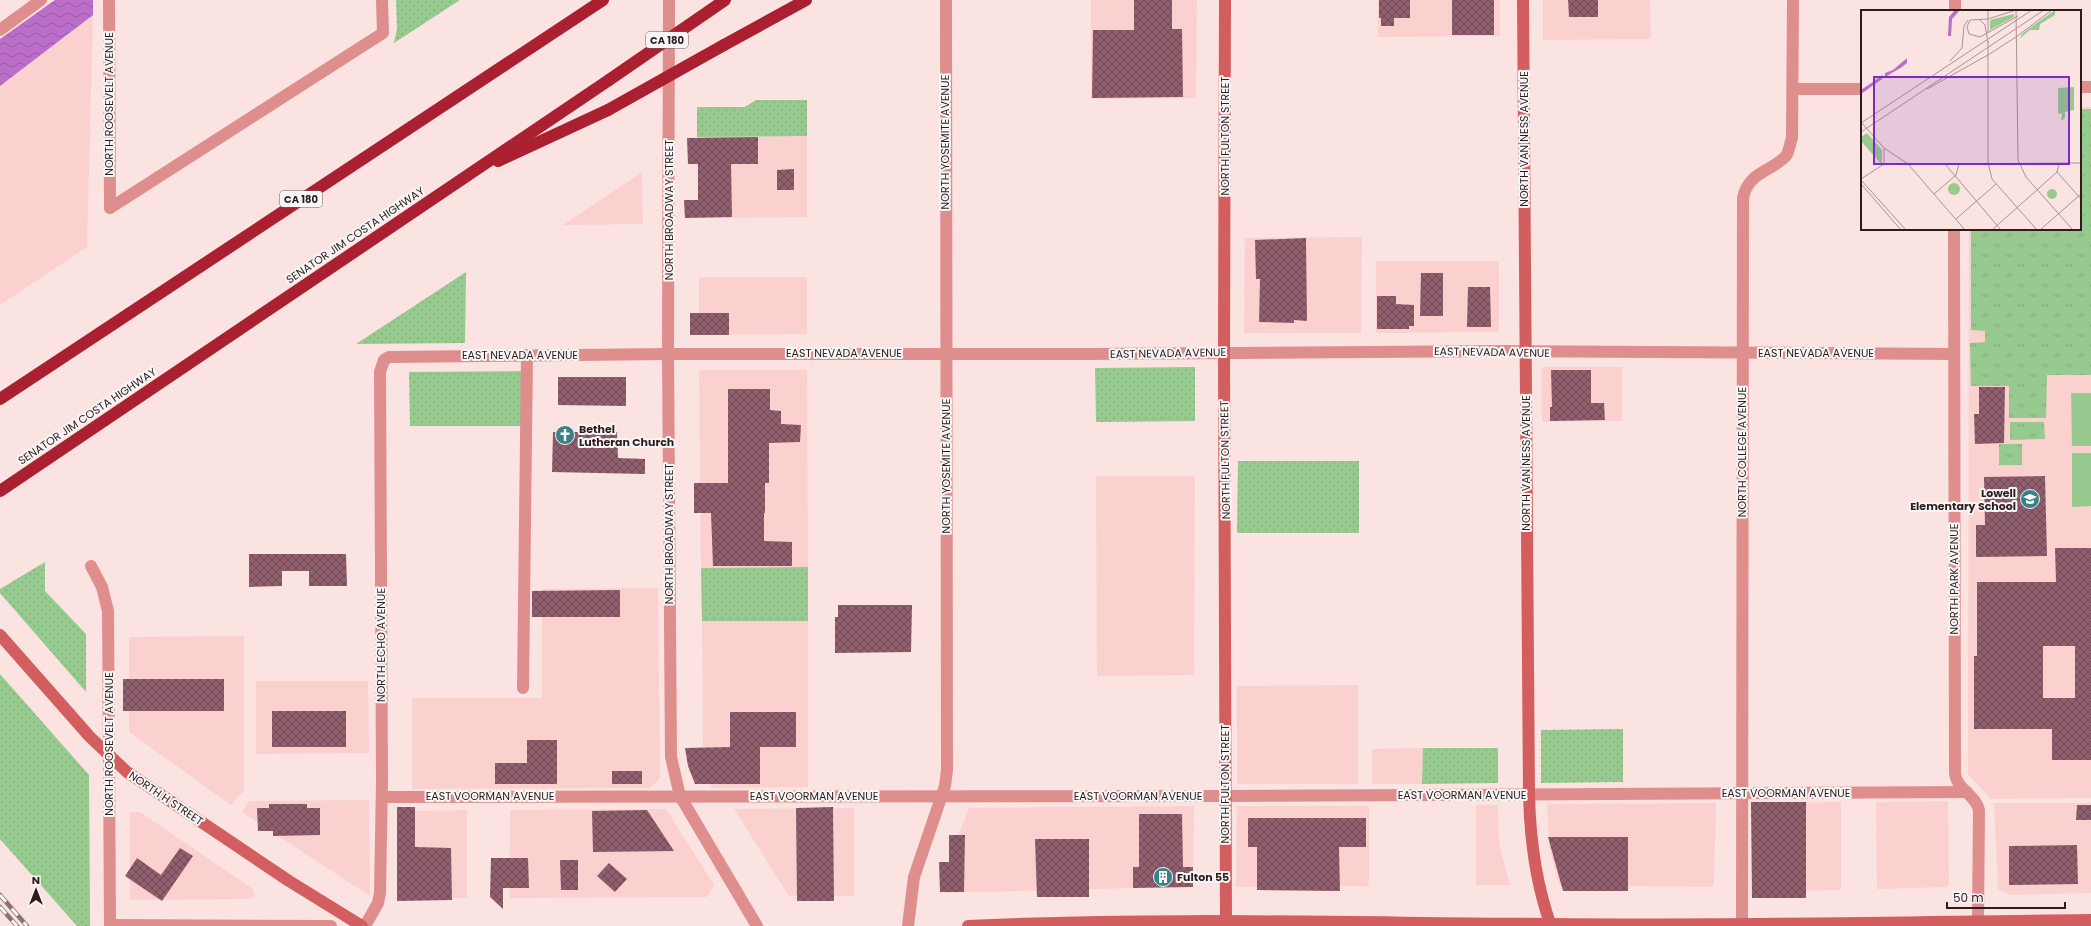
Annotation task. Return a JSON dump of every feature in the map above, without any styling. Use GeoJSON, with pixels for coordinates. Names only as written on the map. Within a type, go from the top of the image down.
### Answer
{"type":"FeatureCollection","features":[{"type":"Feature","properties":{"kind":"highway","name":"CA 180"},"geometry":{"type":"LineString","coordinates":[[0,399],[603,0]]}},
{"type":"Feature","properties":{"kind":"highway","name":"SENATOR JIM COSTA HIGHWAY"},"geometry":{"type":"LineString","coordinates":[[0,491],[725,0]]}},
{"type":"Feature","properties":{"kind":"highway"},"geometry":{"type":"LineString","coordinates":[[464,177],[608,110],[806,0]]}},
{"type":"Feature","properties":{"kind":"main road","name":"NORTH FULTON STREET"},"geometry":{"type":"LineString","coordinates":[[1225,0],[1224,352],[1226,491],[1226,923]]}},
{"type":"Feature","properties":{"kind":"main road","name":"NORTH VAN NESS AVENUE"},"geometry":{"type":"LineString","coordinates":[[1524,0],[1525,351],[1529,795],[1534,859],[1540,889],[1551,925]]}},
{"type":"Feature","properties":{"kind":"main road","name":"NORTH H STREET"},"geometry":{"type":"LineString","coordinates":[[0,635],[109,756],[127,772],[289,881],[364,926]]}},
{"type":"Feature","properties":{"kind":"main road"},"geometry":{"type":"LineString","coordinates":[[968,926],[1098,922],[1551,925],[1978,924],[2091,920]]}},
{"type":"Feature","properties":{"kind":"street"},"geometry":{"type":"LineString","coordinates":[[0,30],[41,0]]}},
{"type":"Feature","properties":{"kind":"street","name":"NORTH ROOSEVELT AVENUE"},"geometry":{"type":"LineString","coordinates":[[109,0],[110,208],[383,33],[382,0]]}},
{"type":"Feature","properties":{"kind":"street","name":"NORTH BROADWAY STREET"},"geometry":{"type":"LineString","coordinates":[[669,0],[668,354],[670,744],[672,768],[680,796],[757,926]]}},
{"type":"Feature","properties":{"kind":"street","name":"NORTH YOSEMITE AVENUE"},"geometry":{"type":"LineString","coordinates":[[908,926],[914,877],[942,796],[947,770],[946,0]]}},
{"type":"Feature","properties":{"kind":"street","name":"NORTH COLLEGE AVENUE"},"geometry":{"type":"LineString","coordinates":[[1742,925],[1743,198],[1745,189],[1755,177],[1786,155],[1792,138],[1793,0]]}},
{"type":"Feature","properties":{"kind":"street"},"geometry":{"type":"LineString","coordinates":[[1793,89],[1861,89]]}},
{"type":"Feature","properties":{"kind":"street","name":"NORTH PARK AVENUE"},"geometry":{"type":"LineString","coordinates":[[1954,230],[1955,773],[1959,784],[1977,803],[1979,810],[1978,924]]}},
{"type":"Feature","properties":{"kind":"street","name":"EAST NEVADA AVENUE"},"geometry":{"type":"LineString","coordinates":[[384,360],[389,357],[396,356],[668,354],[1525,351],[1954,354]]}},
{"type":"Feature","properties":{"kind":"street"},"geometry":{"type":"LineString","coordinates":[[523,688],[527,355]]}},
{"type":"Feature","properties":{"kind":"street","name":"NORTH ECHO AVENUE"},"geometry":{"type":"LineString","coordinates":[[364,926],[378,903],[380,893],[382,797],[380,372],[384,360]]}},
{"type":"Feature","properties":{"kind":"street","name":"NORTH ROOSEVELT AVENUE"},"geometry":{"type":"LineString","coordinates":[[91,566],[102,587],[108,611],[110,926]]}},
{"type":"Feature","properties":{"kind":"street","name":"EAST VOORMAN AVENUE"},"geometry":{"type":"LineString","coordinates":[[382,797],[1225,796],[1966,792]]}},
{"type":"Feature","properties":{"kind":"street"},"geometry":{"type":"LineString","coordinates":[[110,926],[330,926]]}},
{"type":"Feature","properties":{"kind":"shaded area"},"geometry":{"type":"Polygon","coordinates":[[[1091,0],[1197,0],[1196,98],[1091,99],[1091,0]]]}},
{"type":"Feature","properties":{"kind":"shaded area"},"geometry":{"type":"Polygon","coordinates":[[[1378,0],[1500,0],[1500,36],[1378,37],[1378,0]]]}},
{"type":"Feature","properties":{"kind":"shaded area"},"geometry":{"type":"Polygon","coordinates":[[[1543,0],[1650,0],[1651,39],[1543,40],[1543,0]]]}},
{"type":"Feature","properties":{"kind":"shaded area"},"geometry":{"type":"Polygon","coordinates":[[[93,15],[87,247],[0,305],[0,86],[93,15]]]}},
{"type":"Feature","properties":{"kind":"shaded area","name":"Lowell Elementary School"},"geometry":{"type":"Polygon","coordinates":[[[2081,107],[2091,107],[2091,798],[1991,799],[1968,774],[1969,230],[2081,230],[2081,107]]]}},
{"type":"Feature","properties":{"kind":"shaded area"},"geometry":{"type":"Polygon","coordinates":[[[807,136],[807,217],[698,218],[697,137],[807,136]]]}},
{"type":"Feature","properties":{"kind":"shaded area"},"geometry":{"type":"Polygon","coordinates":[[[641,173],[643,224],[563,225],[641,173]]]}},
{"type":"Feature","properties":{"kind":"shaded area"},"geometry":{"type":"Polygon","coordinates":[[[1362,237],[1361,333],[1244,333],[1245,238],[1362,237]]]}},
{"type":"Feature","properties":{"kind":"shaded area"},"geometry":{"type":"Polygon","coordinates":[[[1376,261],[1499,261],[1499,332],[1376,333],[1376,261]]]}},
{"type":"Feature","properties":{"kind":"shaded area"},"geometry":{"type":"Polygon","coordinates":[[[699,277],[807,277],[807,334],[699,335],[699,277]]]}},
{"type":"Feature","properties":{"kind":"shaded area"},"geometry":{"type":"Polygon","coordinates":[[[1542,367],[1622,367],[1622,421],[1542,422],[1542,367]]]}},
{"type":"Feature","properties":{"kind":"shaded area"},"geometry":{"type":"Polygon","coordinates":[[[699,370],[807,370],[808,567],[701,568],[699,370]]]}},
{"type":"Feature","properties":{"kind":"shaded area"},"geometry":{"type":"Polygon","coordinates":[[[1096,476],[1195,476],[1194,675],[1097,676],[1096,476]]]}},
{"type":"Feature","properties":{"kind":"shaded area"},"geometry":{"type":"Polygon","coordinates":[[[658,588],[660,778],[650,788],[412,789],[412,698],[542,698],[542,589],[658,588]]]}},
{"type":"Feature","properties":{"kind":"shaded area"},"geometry":{"type":"Polygon","coordinates":[[[702,621],[808,621],[808,787],[712,788],[704,765],[702,621]]]}},
{"type":"Feature","properties":{"kind":"shaded area"},"geometry":{"type":"Polygon","coordinates":[[[244,636],[244,790],[231,805],[129,732],[129,637],[244,636]]]}},
{"type":"Feature","properties":{"kind":"shaded area"},"geometry":{"type":"Polygon","coordinates":[[[256,681],[368,681],[369,753],[256,754],[256,681]]]}},
{"type":"Feature","properties":{"kind":"shaded area"},"geometry":{"type":"Polygon","coordinates":[[[1358,685],[1358,784],[1237,784],[1237,686],[1358,685]]]}},
{"type":"Feature","properties":{"kind":"shaded area"},"geometry":{"type":"Polygon","coordinates":[[[1423,748],[1422,784],[1372,784],[1372,749],[1423,748]]]}},
{"type":"Feature","properties":{"kind":"shaded area"},"geometry":{"type":"Polygon","coordinates":[[[369,800],[370,896],[242,812],[249,801],[369,800]]]}},
{"type":"Feature","properties":{"kind":"shaded area"},"geometry":{"type":"Polygon","coordinates":[[[1948,801],[1949,883],[1947,887],[1877,889],[1876,802],[1948,801]]]}},
{"type":"Feature","properties":{"kind":"shaded area"},"geometry":{"type":"Polygon","coordinates":[[[1841,802],[1841,890],[1752,891],[1752,803],[1841,802]]]}},
{"type":"Feature","properties":{"kind":"shaded area"},"geometry":{"type":"Polygon","coordinates":[[[1716,803],[1714,885],[1710,887],[1559,885],[1549,845],[1547,804],[1716,803]]]}},
{"type":"Feature","properties":{"kind":"shaded area"},"geometry":{"type":"Polygon","coordinates":[[[1994,803],[2091,803],[2091,893],[2011,895],[1998,889],[1994,803]]]}},
{"type":"Feature","properties":{"kind":"shaded area"},"geometry":{"type":"Polygon","coordinates":[[[1476,805],[1498,805],[1499,843],[1510,885],[1476,885],[1476,805]]]}},
{"type":"Feature","properties":{"kind":"shaded area"},"geometry":{"type":"Polygon","coordinates":[[[1194,806],[1193,867],[1133,867],[1133,888],[944,893],[943,875],[969,808],[1194,806]]]}},
{"type":"Feature","properties":{"kind":"shaded area"},"geometry":{"type":"Polygon","coordinates":[[[1237,806],[1369,806],[1369,886],[1236,887],[1237,806]]]}},
{"type":"Feature","properties":{"kind":"shaded area"},"geometry":{"type":"Polygon","coordinates":[[[854,808],[854,896],[789,896],[734,809],[854,808]]]}},
{"type":"Feature","properties":{"kind":"shaded area"},"geometry":{"type":"Polygon","coordinates":[[[666,809],[714,885],[707,897],[510,898],[510,810],[666,809]]]}},
{"type":"Feature","properties":{"kind":"shaded area"},"geometry":{"type":"Polygon","coordinates":[[[467,810],[467,898],[413,898],[413,811],[467,810]]]}},
{"type":"Feature","properties":{"kind":"shaded area"},"geometry":{"type":"Polygon","coordinates":[[[130,812],[140,812],[253,889],[255,896],[250,899],[130,900],[130,812]]]}},
{"type":"Feature","properties":{"kind":"green space"},"geometry":{"type":"Polygon","coordinates":[[[396,0],[460,0],[394,43],[397,29],[396,0]]]}},
{"type":"Feature","properties":{"kind":"green space"},"geometry":{"type":"Polygon","coordinates":[[[756,100],[807,100],[807,136],[697,137],[697,107],[745,107],[756,100]]]}},
{"type":"Feature","properties":{"kind":"green space"},"geometry":{"type":"Polygon","coordinates":[[[2081,109],[2091,109],[2091,375],[2047,375],[2046,418],[2009,418],[2009,386],[1971,386],[1970,343],[1985,342],[1985,331],[1971,330],[1971,230],[2081,230],[2081,109]]]}},
{"type":"Feature","properties":{"kind":"green space"},"geometry":{"type":"Polygon","coordinates":[[[466,272],[465,343],[356,344],[466,272]]]}},
{"type":"Feature","properties":{"kind":"green space"},"geometry":{"type":"Polygon","coordinates":[[[1195,367],[1195,421],[1096,422],[1095,368],[1195,367]]]}},
{"type":"Feature","properties":{"kind":"green space"},"geometry":{"type":"Polygon","coordinates":[[[527,371],[527,426],[410,426],[409,372],[527,371]]]}},
{"type":"Feature","properties":{"kind":"green space"},"geometry":{"type":"Polygon","coordinates":[[[2071,393],[2091,393],[2091,446],[2072,446],[2071,393]]]}},
{"type":"Feature","properties":{"kind":"green space"},"geometry":{"type":"Polygon","coordinates":[[[2010,422],[2044,422],[2045,439],[2010,440],[2010,422]]]}},
{"type":"Feature","properties":{"kind":"green space"},"geometry":{"type":"Polygon","coordinates":[[[1999,444],[2022,444],[2022,465],[1999,465],[1999,444]]]}},
{"type":"Feature","properties":{"kind":"green space"},"geometry":{"type":"Polygon","coordinates":[[[2072,453],[2091,453],[2091,506],[2072,507],[2072,453]]]}},
{"type":"Feature","properties":{"kind":"green space"},"geometry":{"type":"Polygon","coordinates":[[[1238,461],[1359,461],[1359,533],[1237,533],[1238,461]]]}},
{"type":"Feature","properties":{"kind":"green space"},"geometry":{"type":"Polygon","coordinates":[[[45,562],[45,591],[86,634],[86,692],[0,593],[0,589],[45,562]]]}},
{"type":"Feature","properties":{"kind":"green space"},"geometry":{"type":"Polygon","coordinates":[[[808,567],[808,621],[702,621],[701,568],[808,567]]]}},
{"type":"Feature","properties":{"kind":"green space"},"geometry":{"type":"Polygon","coordinates":[[[0,674],[89,775],[90,926],[77,926],[0,839],[0,674]]]}},
{"type":"Feature","properties":{"kind":"green space"},"geometry":{"type":"Polygon","coordinates":[[[1623,729],[1623,782],[1541,783],[1541,730],[1623,729]]]}},
{"type":"Feature","properties":{"kind":"green space"},"geometry":{"type":"Polygon","coordinates":[[[1423,748],[1498,748],[1498,783],[1422,784],[1423,748]]]}},
{"type":"Feature","properties":{"kind":"water"},"geometry":{"type":"Polygon","coordinates":[[[55,0],[93,0],[93,15],[0,86],[0,39],[55,0]]]}},
{"type":"Feature","properties":{"kind":"building"},"geometry":{"type":"Polygon","coordinates":[[[1134,0],[1172,0],[1172,29],[1182,29],[1183,97],[1092,98],[1093,30],[1134,30],[1134,0]]]}},
{"type":"Feature","properties":{"kind":"building"},"geometry":{"type":"Polygon","coordinates":[[[1379,0],[1410,0],[1410,18],[1394,18],[1394,26],[1381,26],[1381,18],[1379,18],[1379,0]]]}},
{"type":"Feature","properties":{"kind":"building"},"geometry":{"type":"Polygon","coordinates":[[[1452,0],[1494,0],[1494,35],[1452,35],[1452,0]]]}},
{"type":"Feature","properties":{"kind":"building"},"geometry":{"type":"Polygon","coordinates":[[[1568,0],[1598,0],[1598,17],[1569,17],[1568,0]]]}},
{"type":"Feature","properties":{"kind":"building"},"geometry":{"type":"Polygon","coordinates":[[[758,137],[758,164],[731,164],[732,217],[685,218],[684,200],[698,200],[698,164],[688,164],[687,138],[758,137]]]}},
{"type":"Feature","properties":{"kind":"building"},"geometry":{"type":"Polygon","coordinates":[[[794,169],[794,190],[777,190],[777,170],[794,169]]]}},
{"type":"Feature","properties":{"kind":"building"},"geometry":{"type":"Polygon","coordinates":[[[1306,238],[1307,321],[1294,320],[1294,323],[1259,322],[1260,279],[1256,279],[1255,240],[1306,238]]]}},
{"type":"Feature","properties":{"kind":"building"},"geometry":{"type":"Polygon","coordinates":[[[1421,273],[1443,273],[1443,316],[1420,316],[1421,273]]]}},
{"type":"Feature","properties":{"kind":"building"},"geometry":{"type":"Polygon","coordinates":[[[1468,287],[1490,287],[1491,327],[1467,327],[1468,287]]]}},
{"type":"Feature","properties":{"kind":"building"},"geometry":{"type":"Polygon","coordinates":[[[1377,296],[1396,296],[1396,304],[1414,305],[1414,326],[1409,326],[1409,329],[1377,329],[1377,296]]]}},
{"type":"Feature","properties":{"kind":"building"},"geometry":{"type":"Polygon","coordinates":[[[690,313],[729,313],[729,335],[690,335],[690,313]]]}},
{"type":"Feature","properties":{"kind":"building"},"geometry":{"type":"Polygon","coordinates":[[[1551,370],[1591,370],[1591,403],[1604,403],[1605,420],[1550,421],[1550,407],[1552,407],[1551,370]]]}},
{"type":"Feature","properties":{"kind":"building"},"geometry":{"type":"Polygon","coordinates":[[[558,377],[626,377],[626,406],[558,405],[558,377]]]}},
{"type":"Feature","properties":{"kind":"building"},"geometry":{"type":"Polygon","coordinates":[[[1979,387],[2005,387],[2004,443],[1975,444],[1974,414],[1979,414],[1979,387]]]}},
{"type":"Feature","properties":{"kind":"building"},"geometry":{"type":"Polygon","coordinates":[[[728,389],[770,389],[770,410],[781,411],[781,424],[801,425],[800,442],[769,443],[769,483],[765,483],[764,541],[792,542],[792,566],[713,566],[711,513],[694,513],[694,483],[728,483],[728,389]]]}},
{"type":"Feature","properties":{"kind":"building"},"geometry":{"type":"Polygon","coordinates":[[[553,432],[617,432],[618,458],[645,459],[645,474],[552,472],[553,432]]]}},
{"type":"Feature","properties":{"kind":"building"},"geometry":{"type":"Polygon","coordinates":[[[2045,476],[2047,556],[1976,557],[1976,525],[1985,525],[1984,477],[2045,476]]]}},
{"type":"Feature","properties":{"kind":"building"},"geometry":{"type":"Polygon","coordinates":[[[2055,548],[2091,548],[2091,760],[2052,760],[2052,729],[1974,729],[1974,656],[1977,656],[1977,582],[2056,582],[2055,548]],[[2043,646],[2043,698],[2075,698],[2075,646],[2043,646]]]}},
{"type":"Feature","properties":{"kind":"building"},"geometry":{"type":"Polygon","coordinates":[[[249,554],[346,554],[347,586],[309,586],[309,571],[282,571],[282,586],[249,587],[249,554]]]}},
{"type":"Feature","properties":{"kind":"building"},"geometry":{"type":"Polygon","coordinates":[[[620,590],[620,617],[532,617],[532,591],[620,590]]]}},
{"type":"Feature","properties":{"kind":"building"},"geometry":{"type":"Polygon","coordinates":[[[838,605],[912,605],[911,652],[835,653],[835,617],[838,617],[838,605]]]}},
{"type":"Feature","properties":{"kind":"building"},"geometry":{"type":"Polygon","coordinates":[[[123,679],[224,679],[224,711],[123,711],[123,679]]]}},
{"type":"Feature","properties":{"kind":"building"},"geometry":{"type":"Polygon","coordinates":[[[272,711],[346,711],[346,747],[272,747],[272,711]]]}},
{"type":"Feature","properties":{"kind":"building"},"geometry":{"type":"Polygon","coordinates":[[[730,712],[796,712],[796,747],[760,747],[760,784],[695,784],[688,766],[685,748],[730,747],[730,712]]]}},
{"type":"Feature","properties":{"kind":"building"},"geometry":{"type":"Polygon","coordinates":[[[527,740],[557,740],[557,784],[495,784],[495,763],[527,763],[527,740]]]}},
{"type":"Feature","properties":{"kind":"building"},"geometry":{"type":"Polygon","coordinates":[[[612,771],[642,771],[642,784],[612,784],[612,771]]]}},
{"type":"Feature","properties":{"kind":"building"},"geometry":{"type":"Polygon","coordinates":[[[1751,802],[1806,802],[1806,898],[1752,898],[1751,802]]]}},
{"type":"Feature","properties":{"kind":"building"},"geometry":{"type":"Polygon","coordinates":[[[269,804],[307,804],[307,808],[320,808],[320,835],[273,836],[273,831],[258,831],[257,808],[269,808],[269,804]]]}},
{"type":"Feature","properties":{"kind":"building"},"geometry":{"type":"Polygon","coordinates":[[[2077,805],[2091,805],[2091,820],[2076,820],[2077,805]]]}},
{"type":"Feature","properties":{"kind":"building"},"geometry":{"type":"Polygon","coordinates":[[[397,807],[415,807],[415,847],[451,848],[452,900],[397,901],[397,807]]]}},
{"type":"Feature","properties":{"kind":"building"},"geometry":{"type":"Polygon","coordinates":[[[833,807],[834,901],[797,901],[796,808],[833,807]]]}},
{"type":"Feature","properties":{"kind":"building"},"geometry":{"type":"Polygon","coordinates":[[[647,810],[674,851],[593,852],[592,811],[647,810]]]}},
{"type":"Feature","properties":{"kind":"building"},"geometry":{"type":"Polygon","coordinates":[[[1139,814],[1182,814],[1183,867],[1193,867],[1193,887],[1133,888],[1133,867],[1139,867],[1139,814]]]}},
{"type":"Feature","properties":{"kind":"building"},"geometry":{"type":"Polygon","coordinates":[[[1248,818],[1366,818],[1366,847],[1339,847],[1340,891],[1257,890],[1257,847],[1248,847],[1248,818]]]}},
{"type":"Feature","properties":{"kind":"building"},"geometry":{"type":"Polygon","coordinates":[[[949,835],[965,835],[964,892],[940,892],[939,862],[949,862],[949,835]]]}},
{"type":"Feature","properties":{"kind":"building"},"geometry":{"type":"Polygon","coordinates":[[[1548,837],[1628,837],[1628,891],[1563,891],[1548,837]]]}},
{"type":"Feature","properties":{"kind":"building"},"geometry":{"type":"Polygon","coordinates":[[[1035,839],[1089,839],[1089,897],[1037,897],[1035,839]]]}},
{"type":"Feature","properties":{"kind":"building"},"geometry":{"type":"Polygon","coordinates":[[[2077,845],[2078,884],[2009,885],[2009,846],[2077,845]]]}},
{"type":"Feature","properties":{"kind":"building"},"geometry":{"type":"Polygon","coordinates":[[[180,848],[193,856],[162,901],[125,876],[137,858],[161,875],[180,848]]]}},
{"type":"Feature","properties":{"kind":"building"},"geometry":{"type":"Polygon","coordinates":[[[491,858],[528,858],[529,888],[503,888],[503,909],[490,897],[491,858]]]}},
{"type":"Feature","properties":{"kind":"building"},"geometry":{"type":"Polygon","coordinates":[[[560,860],[578,860],[578,890],[561,890],[560,860]]]}},
{"type":"Feature","properties":{"kind":"building"},"geometry":{"type":"Polygon","coordinates":[[[609,863],[627,879],[615,892],[597,876],[609,863]]]}},
{"type":"Feature","properties":{"kind":"railway"},"geometry":{"type":"LineString","coordinates":[[0,895],[27,926]]}},
{"type":"Feature","properties":{"kind":"railway"},"geometry":{"type":"LineString","coordinates":[[0,907],[17,926]]}},
{"type":"Feature","properties":{"kind":"place","name":"Bethel Lutheran Church"},"geometry":{"type":"Point","coordinates":[565,435]}},
{"type":"Feature","properties":{"kind":"place","name":"Lowell Elementary School"},"geometry":{"type":"Point","coordinates":[2030,499]}},
{"type":"Feature","properties":{"kind":"place","name":"Fulton 55"},"geometry":{"type":"Point","coordinates":[1163,877]}}]}
